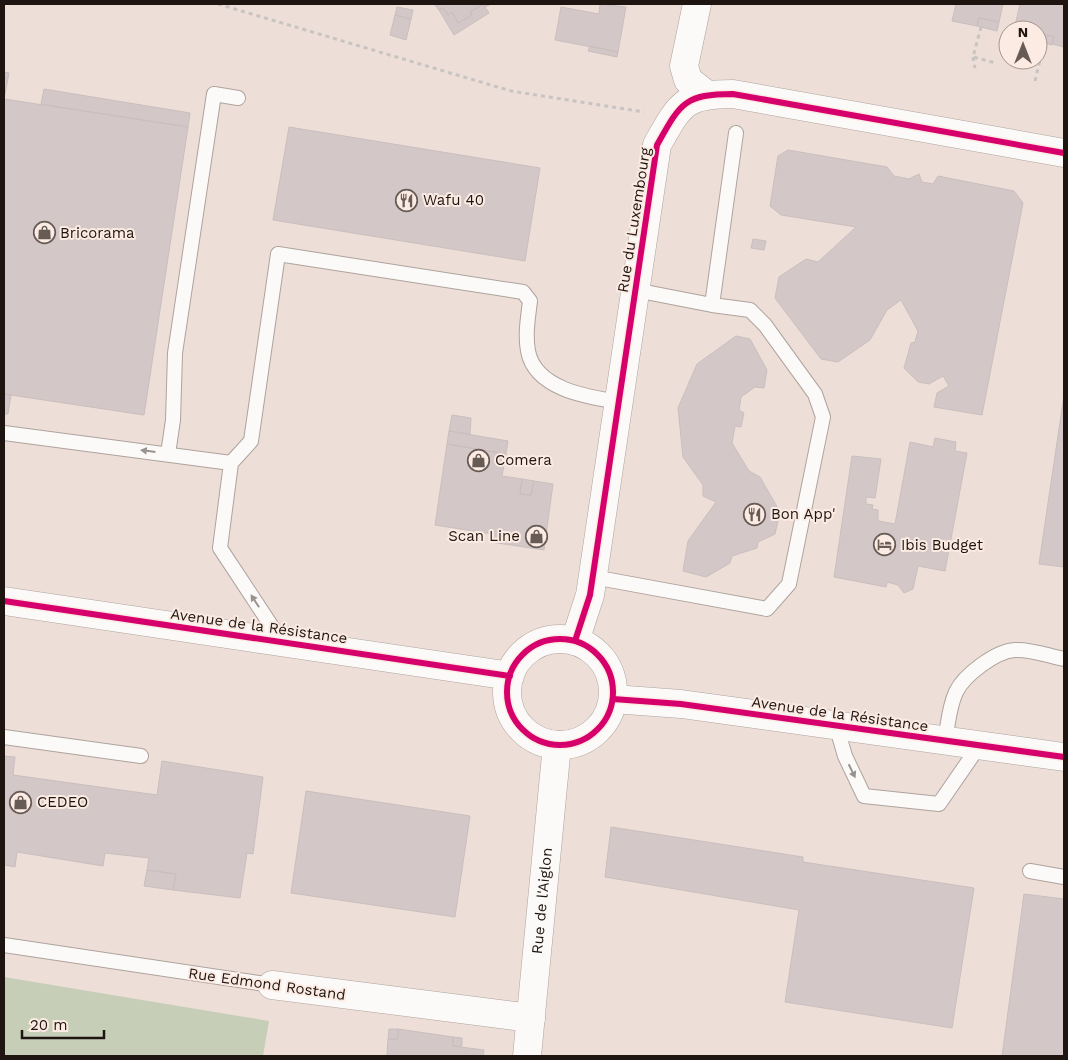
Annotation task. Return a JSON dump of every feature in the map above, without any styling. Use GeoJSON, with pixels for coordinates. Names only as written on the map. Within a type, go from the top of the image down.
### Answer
{"type":"FeatureCollection","features":[{"type":"Feature","properties":{"kind":"street"},"geometry":{"type":"LineString","coordinates":[[697,4],[684,66],[688,80],[706,94]]}},
{"type":"Feature","properties":{"kind":"street","name":"Rue du Luxembourg"},"geometry":{"type":"LineString","coordinates":[[575,640],[590,595],[657,145],[673,116],[684,104],[706,94],[733,94],[1064,153]]}},
{"type":"Feature","properties":{"kind":"street","name":"Avenue de la Résistance"},"geometry":{"type":"LineString","coordinates":[[4,601],[510,676]]}},
{"type":"Feature","properties":{"kind":"street"},"geometry":{"type":"LineString","coordinates":[[554,639],[575,640],[592,649],[605,663],[612,680],[613,699],[608,714],[600,728],[587,737],[572,743],[557,745],[534,737],[516,722],[510,708],[507,692],[510,676],[519,658],[535,645],[554,639]]}},
{"type":"Feature","properties":{"kind":"street","name":"Avenue de la Résistance"},"geometry":{"type":"LineString","coordinates":[[613,699],[681,704],[1064,757]]}},
{"type":"Feature","properties":{"kind":"street","name":"Rue de l'Aiglon"},"geometry":{"type":"LineString","coordinates":[[527,1056],[557,745]]}},
{"type":"Feature","properties":{"kind":"street","name":"Rue Edmond Rostand"},"geometry":{"type":"LineString","coordinates":[[272,985],[531,1018]]}},
{"type":"Feature","properties":{"kind":"lane"},"geometry":{"type":"LineString","coordinates":[[168,454],[173,420],[175,354],[214,94],[238,98]]}},
{"type":"Feature","properties":{"kind":"lane"},"geometry":{"type":"LineString","coordinates":[[712,305],[736,133]]}},
{"type":"Feature","properties":{"kind":"lane"},"geometry":{"type":"LineString","coordinates":[[282,642],[220,548],[231,463],[251,441],[278,254],[523,292],[530,301],[526,334],[528,352],[534,368],[546,380],[559,387],[599,399],[619,402]]}},
{"type":"Feature","properties":{"kind":"lane"},"geometry":{"type":"LineString","coordinates":[[592,577],[767,609],[789,584],[823,417],[815,394],[766,325],[750,310],[712,305],[635,290]]}},
{"type":"Feature","properties":{"kind":"lane"},"geometry":{"type":"LineString","coordinates":[[4,433],[231,463]]}},
{"type":"Feature","properties":{"kind":"lane"},"geometry":{"type":"LineString","coordinates":[[945,741],[950,709],[957,690],[981,665],[1001,652],[1016,650],[1064,659]]}},
{"type":"Feature","properties":{"kind":"lane"},"geometry":{"type":"LineString","coordinates":[[836,725],[845,756],[864,796],[939,804],[979,746]]}},
{"type":"Feature","properties":{"kind":"lane"},"geometry":{"type":"LineString","coordinates":[[4,737],[141,756]]}},
{"type":"Feature","properties":{"kind":"lane"},"geometry":{"type":"LineString","coordinates":[[1030,871],[1064,876]]}},
{"type":"Feature","properties":{"kind":"lane","name":"Rue Edmond Rostand"},"geometry":{"type":"LineString","coordinates":[[4,945],[272,985]]}},
{"type":"Feature","properties":{"kind":"path"},"geometry":{"type":"LineString","coordinates":[[218,4],[511,91],[673,116]]}},
{"type":"Feature","properties":{"kind":"path"},"geometry":{"type":"LineString","coordinates":[[975,68],[973,57],[981,27]]}},
{"type":"Feature","properties":{"kind":"path"},"geometry":{"type":"LineString","coordinates":[[973,57],[996,63]]}},
{"type":"Feature","properties":{"kind":"path"},"geometry":{"type":"LineString","coordinates":[[1035,82],[1038,70]]}},
{"type":"Feature","properties":{"kind":"green space"},"geometry":{"type":"Polygon","coordinates":[[[4,977],[269,1021],[263,1056],[4,1056],[4,977]]]}},
{"type":"Feature","properties":{"kind":"building"},"geometry":{"type":"Polygon","coordinates":[[[434,4],[483,4],[470,12],[472,15],[458,23],[452,12],[448,15],[443,8],[439,10],[434,4]]]}},
{"type":"Feature","properties":{"kind":"building"},"geometry":{"type":"Polygon","coordinates":[[[483,4],[489,13],[454,35],[439,10],[443,8],[448,15],[452,12],[458,23],[472,15],[470,12],[483,4]]]}},
{"type":"Feature","properties":{"kind":"building"},"geometry":{"type":"Polygon","coordinates":[[[600,4],[626,7],[618,52],[555,40],[561,7],[599,14],[600,4]]]}},
{"type":"Feature","properties":{"kind":"building"},"geometry":{"type":"Polygon","coordinates":[[[956,4],[1003,4],[998,22],[979,18],[977,26],[952,21],[956,4]]]}},
{"type":"Feature","properties":{"kind":"building"},"geometry":{"type":"Polygon","coordinates":[[[1020,4],[1064,4],[1064,47],[1052,44],[1054,37],[1048,35],[1048,20],[1016,20],[1020,4]]]}},
{"type":"Feature","properties":{"kind":"building"},"geometry":{"type":"Polygon","coordinates":[[[397,7],[413,10],[411,19],[395,15],[397,7]]]}},
{"type":"Feature","properties":{"kind":"building"},"geometry":{"type":"Polygon","coordinates":[[[395,15],[411,19],[406,40],[390,35],[395,15]]]}},
{"type":"Feature","properties":{"kind":"building"},"geometry":{"type":"Polygon","coordinates":[[[979,18],[998,22],[997,31],[977,26],[979,18]]]}},
{"type":"Feature","properties":{"kind":"building"},"geometry":{"type":"Polygon","coordinates":[[[1048,35],[1054,37],[1052,45],[1048,44],[1048,35]]]}},
{"type":"Feature","properties":{"kind":"building"},"geometry":{"type":"Polygon","coordinates":[[[590,46],[618,52],[617,57],[588,51],[590,46]]]}},
{"type":"Feature","properties":{"kind":"building"},"geometry":{"type":"Polygon","coordinates":[[[4,72],[9,73],[4,99],[4,72]]]}},
{"type":"Feature","properties":{"kind":"building"},"geometry":{"type":"Polygon","coordinates":[[[44,89],[190,113],[188,127],[41,104],[44,89]]]}},
{"type":"Feature","properties":{"kind":"building"},"geometry":{"type":"Polygon","coordinates":[[[4,99],[188,127],[144,415],[4,394],[4,99]]]}},
{"type":"Feature","properties":{"kind":"building"},"geometry":{"type":"Polygon","coordinates":[[[289,127],[540,168],[525,261],[273,220],[289,127]]]}},
{"type":"Feature","properties":{"kind":"building"},"geometry":{"type":"Polygon","coordinates":[[[788,150],[887,167],[894,176],[909,179],[919,174],[922,182],[933,184],[938,176],[1014,191],[1023,203],[982,415],[934,407],[937,393],[949,386],[943,376],[929,384],[918,382],[904,368],[911,343],[915,342],[918,331],[901,300],[887,310],[870,340],[838,362],[821,359],[775,298],[779,277],[806,259],[818,262],[856,227],[781,215],[770,206],[778,156],[788,150]]]}},
{"type":"Feature","properties":{"kind":"building"},"geometry":{"type":"Polygon","coordinates":[[[753,239],[766,241],[764,250],[751,248],[753,239]]]}},
{"type":"Feature","properties":{"kind":"building"},"geometry":{"type":"Polygon","coordinates":[[[736,336],[750,339],[767,370],[764,388],[755,387],[741,397],[739,410],[744,413],[741,427],[735,426],[732,443],[749,471],[760,477],[780,512],[775,534],[758,542],[757,548],[732,556],[730,563],[706,577],[683,571],[688,541],[716,502],[703,496],[703,485],[683,457],[678,408],[697,364],[736,336]]]}},
{"type":"Feature","properties":{"kind":"building"},"geometry":{"type":"Polygon","coordinates":[[[4,394],[11,395],[8,414],[4,414],[4,394]]]}},
{"type":"Feature","properties":{"kind":"building"},"geometry":{"type":"Polygon","coordinates":[[[1064,395],[1064,567],[1039,564],[1064,395]]]}},
{"type":"Feature","properties":{"kind":"building"},"geometry":{"type":"Polygon","coordinates":[[[452,415],[471,418],[470,434],[449,431],[452,415]]]}},
{"type":"Feature","properties":{"kind":"building"},"geometry":{"type":"Polygon","coordinates":[[[449,431],[508,441],[506,454],[447,444],[449,431]]]}},
{"type":"Feature","properties":{"kind":"building"},"geometry":{"type":"Polygon","coordinates":[[[935,438],[956,442],[955,451],[967,453],[945,571],[918,566],[913,589],[904,593],[898,585],[887,582],[886,587],[834,577],[852,456],[881,459],[875,498],[866,497],[866,504],[873,505],[872,509],[878,510],[878,521],[895,524],[910,442],[933,447],[935,438]]]}},
{"type":"Feature","properties":{"kind":"building"},"geometry":{"type":"Polygon","coordinates":[[[447,444],[506,454],[502,476],[522,479],[520,494],[531,495],[534,481],[553,484],[544,550],[491,542],[492,534],[435,525],[447,444]]]}},
{"type":"Feature","properties":{"kind":"building"},"geometry":{"type":"Polygon","coordinates":[[[522,479],[534,481],[531,495],[520,494],[522,479]]]}},
{"type":"Feature","properties":{"kind":"building"},"geometry":{"type":"Polygon","coordinates":[[[4,756],[15,757],[13,775],[157,795],[162,761],[263,777],[253,854],[247,853],[240,898],[173,890],[176,874],[147,870],[149,858],[105,853],[103,866],[17,852],[15,867],[4,865],[4,756]]]}},
{"type":"Feature","properties":{"kind":"building"},"geometry":{"type":"Polygon","coordinates":[[[306,791],[470,816],[455,917],[291,893],[306,791]]]}},
{"type":"Feature","properties":{"kind":"building"},"geometry":{"type":"Polygon","coordinates":[[[611,827],[803,857],[803,862],[974,888],[952,1028],[785,1002],[799,910],[605,877],[611,827]]]}},
{"type":"Feature","properties":{"kind":"building"},"geometry":{"type":"Polygon","coordinates":[[[147,870],[176,874],[173,890],[144,886],[147,870]]]}},
{"type":"Feature","properties":{"kind":"building"},"geometry":{"type":"Polygon","coordinates":[[[1024,894],[1064,899],[1064,1056],[1002,1056],[1024,894]]]}},
{"type":"Feature","properties":{"kind":"building"},"geometry":{"type":"Polygon","coordinates":[[[389,1029],[398,1029],[398,1039],[388,1039],[389,1029]]]}},
{"type":"Feature","properties":{"kind":"building"},"geometry":{"type":"Polygon","coordinates":[[[398,1029],[453,1037],[453,1046],[484,1050],[483,1056],[387,1056],[388,1039],[398,1039],[398,1029]]]}},
{"type":"Feature","properties":{"kind":"building"},"geometry":{"type":"Polygon","coordinates":[[[453,1037],[462,1038],[462,1046],[453,1046],[453,1037]]]}},
{"type":"Feature","properties":{"kind":"cycle path"},"geometry":{"type":"LineString","coordinates":[[575,641],[590,595],[657,145],[678,111],[685,104],[693,99],[704,96],[733,94],[1064,153]]}},
{"type":"Feature","properties":{"kind":"cycle path"},"geometry":{"type":"LineString","coordinates":[[4,601],[510,676]]}},
{"type":"Feature","properties":{"kind":"cycle path"},"geometry":{"type":"LineString","coordinates":[[560,639],[580,643],[597,655],[609,672],[613,692],[609,712],[597,729],[580,741],[560,745],[540,741],[523,729],[511,712],[507,692],[511,672],[523,655],[540,643],[560,639]]}},
{"type":"Feature","properties":{"kind":"cycle path"},"geometry":{"type":"LineString","coordinates":[[613,699],[681,704],[1064,757]]}},
{"type":"Feature","properties":{"kind":"place","name":"Wafu 40"},"geometry":{"type":"Point","coordinates":[407,200]}},
{"type":"Feature","properties":{"kind":"place","name":"Bricorama"},"geometry":{"type":"Point","coordinates":[44,233]}},
{"type":"Feature","properties":{"kind":"place","name":"Comera"},"geometry":{"type":"Point","coordinates":[479,460]}},
{"type":"Feature","properties":{"kind":"place","name":"Bon App'"},"geometry":{"type":"Point","coordinates":[755,514]}},
{"type":"Feature","properties":{"kind":"place","name":"Scan Line"},"geometry":{"type":"Point","coordinates":[536,536]}},
{"type":"Feature","properties":{"kind":"place","name":"Ibis Budget"},"geometry":{"type":"Point","coordinates":[885,545]}},
{"type":"Feature","properties":{"kind":"place","name":"CEDEO"},"geometry":{"type":"Point","coordinates":[21,802]}}]}
